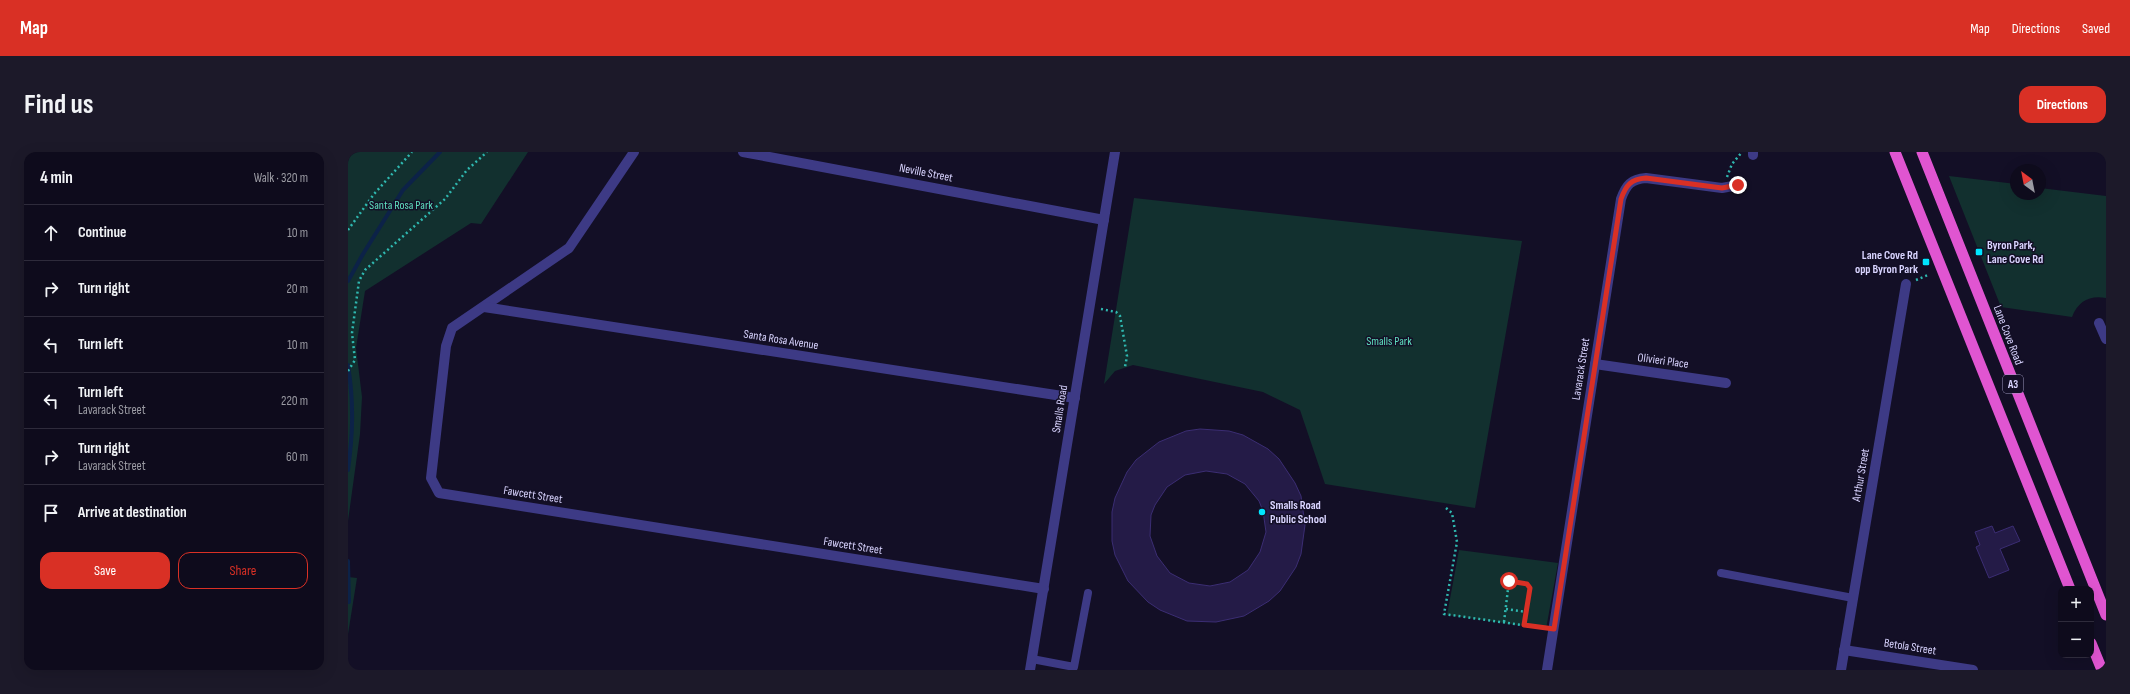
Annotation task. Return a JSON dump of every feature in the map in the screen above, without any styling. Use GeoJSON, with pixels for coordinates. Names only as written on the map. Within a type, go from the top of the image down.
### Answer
{"type":"FeatureCollection","features":[{"type":"Feature","properties":{"kind":"highway","name":"A3"},"geometry":{"type":"LineString","coordinates":[[1895,152],[2069,586]]}},
{"type":"Feature","properties":{"kind":"highway","name":"Lane Cove Road"},"geometry":{"type":"LineString","coordinates":[[1922,152],[2106,615]]}},
{"type":"Feature","properties":{"kind":"highway"},"geometry":{"type":"LineString","coordinates":[[2094,650],[2102,670]]}},
{"type":"Feature","properties":{"kind":"street","name":"Fawcett Street"},"geometry":{"type":"LineString","coordinates":[[634,152],[569,248],[452,328],[446,346],[432,478],[439,493],[1044,589]]}},
{"type":"Feature","properties":{"kind":"street","name":"Neville Street"},"geometry":{"type":"LineString","coordinates":[[743,152],[1104,220]]}},
{"type":"Feature","properties":{"kind":"street","name":"Smalls Road"},"geometry":{"type":"LineString","coordinates":[[1030,670],[1114,152]]}},
{"type":"Feature","properties":{"kind":"street","name":"Lavarack Street"},"geometry":{"type":"LineString","coordinates":[[1547,670],[1621,199],[1629,182],[1637,179],[1646,178],[1722,188],[1738,185]]}},
{"type":"Feature","properties":{"kind":"street","name":"Arthur Street"},"geometry":{"type":"LineString","coordinates":[[1841,670],[1906,284]]}},
{"type":"Feature","properties":{"kind":"street","name":"Santa Rosa Avenue"},"geometry":{"type":"LineString","coordinates":[[484,307],[1075,398]]}},
{"type":"Feature","properties":{"kind":"street"},"geometry":{"type":"LineString","coordinates":[[2099,323],[2106,339]]}},
{"type":"Feature","properties":{"kind":"street","name":"Olivieri Place"},"geometry":{"type":"LineString","coordinates":[[1595,364],[1726,383]]}},
{"type":"Feature","properties":{"kind":"street","name":"Betola Street"},"geometry":{"type":"LineString","coordinates":[[1844,650],[1973,670]]}},
{"type":"Feature","properties":{"kind":"lane"},"geometry":{"type":"LineString","coordinates":[[1721,573],[1853,598]]}},
{"type":"Feature","properties":{"kind":"lane"},"geometry":{"type":"LineString","coordinates":[[1032,659],[1074,667],[1088,593]]}},
{"type":"Feature","properties":{"kind":"path"},"geometry":{"type":"LineString","coordinates":[[348,230],[374,194],[412,152]]}},
{"type":"Feature","properties":{"kind":"path"},"geometry":{"type":"LineString","coordinates":[[348,371],[355,360],[352,333],[359,280],[365,270],[445,199],[467,170],[487,152]]}},
{"type":"Feature","properties":{"kind":"path"},"geometry":{"type":"LineString","coordinates":[[1722,188],[1732,164],[1742,152]]}},
{"type":"Feature","properties":{"kind":"path"},"geometry":{"type":"LineString","coordinates":[[1090,307],[1116,312],[1120,316],[1127,356],[1125,367]]}},
{"type":"Feature","properties":{"kind":"path"},"geometry":{"type":"LineString","coordinates":[[1446,508],[1452,513],[1457,542],[1444,614],[1554,629]]}},
{"type":"Feature","properties":{"kind":"path"},"geometry":{"type":"LineString","coordinates":[[1504,622],[1509,581],[1529,586],[1524,625]]}},
{"type":"Feature","properties":{"kind":"path"},"geometry":{"type":"LineString","coordinates":[[1506,609],[1526,612]]}},
{"type":"Feature","properties":{"kind":"green space","name":"Santa Rosa Park"},"geometry":{"type":"Polygon","coordinates":[[[348,152],[528,152],[481,224],[471,223],[365,291],[356,348],[362,397],[360,434],[348,521],[348,152]]]}},
{"type":"Feature","properties":{"kind":"green space"},"geometry":{"type":"Polygon","coordinates":[[[1949,176],[2010,183],[2010,200],[2046,200],[2046,189],[2106,196],[2106,298],[2095,297],[2085,300],[2081,303],[2072,317],[2001,307],[1949,176]]]}},
{"type":"Feature","properties":{"kind":"green space","name":"Smalls Park"},"geometry":{"type":"Polygon","coordinates":[[[1134,198],[1522,241],[1475,508],[1325,484],[1300,410],[1263,392],[1133,365],[1115,371],[1104,384],[1134,198]]]}},
{"type":"Feature","properties":{"kind":"green space"},"geometry":{"type":"Polygon","coordinates":[[[1459,550],[1558,563],[1546,629],[1447,615],[1459,550]]]}},
{"type":"Feature","properties":{"kind":"green space"},"geometry":{"type":"Polygon","coordinates":[[[348,577],[357,578],[348,634],[348,577]]]}},
{"type":"Feature","properties":{"kind":"building"},"geometry":{"type":"Polygon","coordinates":[[[1200,429],[1229,431],[1243,435],[1268,449],[1279,459],[1295,483],[1301,496],[1305,525],[1301,554],[1296,567],[1280,591],[1269,601],[1244,616],[1216,622],[1187,621],[1160,610],[1148,602],[1128,581],[1115,555],[1112,541],[1112,512],[1115,498],[1127,472],[1136,460],[1159,442],[1186,431],[1200,429]],[[1206,471],[1185,475],[1167,487],[1155,505],[1151,515],[1150,536],[1157,556],[1170,573],[1189,583],[1210,586],[1230,582],[1248,570],[1260,552],[1266,532],[1263,511],[1259,501],[1245,484],[1227,474],[1206,471]]]}},
{"type":"Feature","properties":{"kind":"building"},"geometry":{"type":"Polygon","coordinates":[[[1992,526],[1995,533],[2013,526],[2020,541],[2000,549],[2009,570],[1989,578],[1976,547],[1980,545],[1975,532],[1992,526]]]}},
{"type":"Feature","properties":{"kind":"waterway"},"geometry":{"type":"LineString","coordinates":[[348,281],[403,190],[440,152]]}},
{"type":"Feature","properties":{"kind":"waterway"},"geometry":{"type":"LineString","coordinates":[[348,365],[352,418],[348,470]]}},
{"type":"Feature","properties":{"kind":"waterway"},"geometry":{"type":"LineString","coordinates":[[348,561],[349,602]]}},
{"type":"Feature","properties":{"kind":"place","name":"Byron Park, Lane Cove Rd"},"geometry":{"type":"Point","coordinates":[1979,252]}},
{"type":"Feature","properties":{"kind":"place","name":"Lane Cove Rd opp Byron Park"},"geometry":{"type":"Point","coordinates":[1926,262]}},
{"type":"Feature","properties":{"kind":"place","name":"Smalls Road Public School"},"geometry":{"type":"Point","coordinates":[1262,512]}},
{"type":"Feature","properties":{"kind":"route"},"geometry":{"type":"LineString","coordinates":[[1509,581],[1527,584],[1530,588],[1524,625],[1554,629],[1621,199],[1624,189],[1629,182],[1646,178],[1722,188],[1738,185]]}}]}
